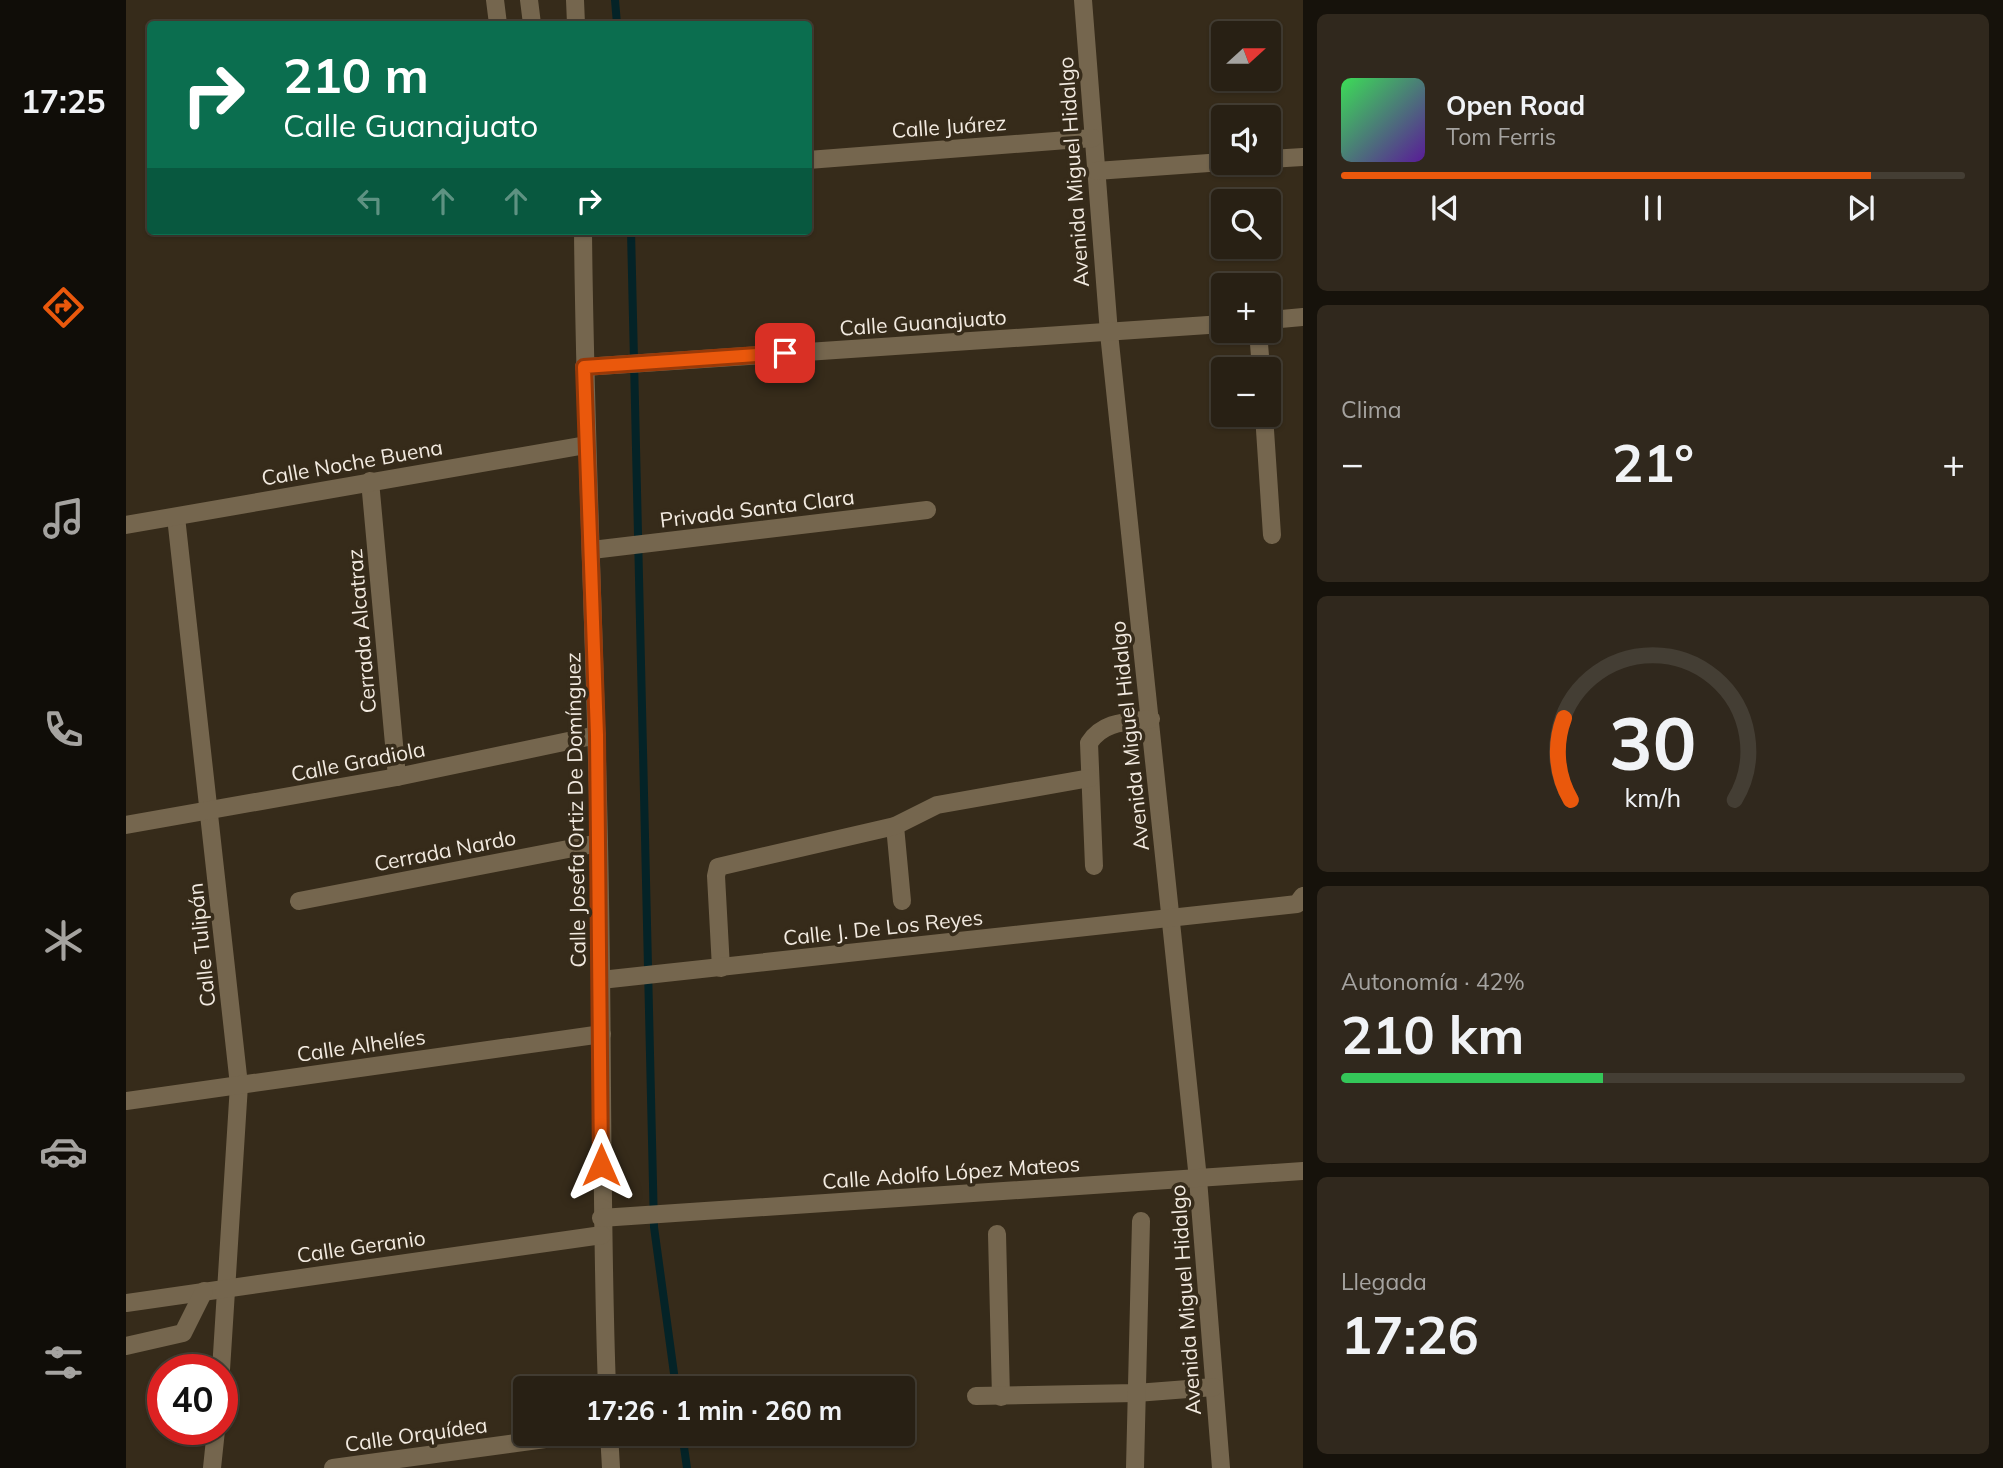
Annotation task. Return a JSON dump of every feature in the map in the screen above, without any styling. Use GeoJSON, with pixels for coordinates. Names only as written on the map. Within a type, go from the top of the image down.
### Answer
{"type":"FeatureCollection","features":[{"type":"Feature","properties":{"kind":"street"},"geometry":{"type":"LineString","coordinates":[[495,0],[498,21]]}},
{"type":"Feature","properties":{"kind":"street"},"geometry":{"type":"LineString","coordinates":[[530,0],[532,21]]}},
{"type":"Feature","properties":{"kind":"street"},"geometry":{"type":"LineString","coordinates":[[575,0],[576,21]]}},
{"type":"Feature","properties":{"kind":"street","name":"Avenida Miguel Hidalgo"},"geometry":{"type":"LineString","coordinates":[[1083,0],[1109,333],[1198,1179],[1221,1468]]}},
{"type":"Feature","properties":{"kind":"street","name":"Calle Juárez"},"geometry":{"type":"LineString","coordinates":[[812,160],[1093,138]]}},
{"type":"Feature","properties":{"kind":"street"},"geometry":{"type":"LineString","coordinates":[[1281,158],[1303,157]]}},
{"type":"Feature","properties":{"kind":"street"},"geometry":{"type":"LineString","coordinates":[[1096,171],[1211,163]]}},
{"type":"Feature","properties":{"kind":"street","name":"Calle Josefa Ortiz De Domínguez"},"geometry":{"type":"LineString","coordinates":[[583,235],[586,445],[597,735],[602,1034],[601,1227],[607,1376]]}},
{"type":"Feature","properties":{"kind":"street"},"geometry":{"type":"LineString","coordinates":[[1281,319],[1303,317]]}},
{"type":"Feature","properties":{"kind":"street","name":"Calle Guanajuato"},"geometry":{"type":"LineString","coordinates":[[584,367],[1211,325]]}},
{"type":"Feature","properties":{"kind":"street"},"geometry":{"type":"LineString","coordinates":[[1265,427],[1272,535]]}},
{"type":"Feature","properties":{"kind":"street","name":"Calle Noche Buena"},"geometry":{"type":"LineString","coordinates":[[126,525],[586,445]]}},
{"type":"Feature","properties":{"kind":"street","name":"Cerrada Alcatraz"},"geometry":{"type":"LineString","coordinates":[[370,481],[397,777]]}},
{"type":"Feature","properties":{"kind":"street","name":"Privada Santa Clara"},"geometry":{"type":"LineString","coordinates":[[592,550],[927,510]]}},
{"type":"Feature","properties":{"kind":"street","name":"Calle Tulipán"},"geometry":{"type":"LineString","coordinates":[[176,517],[239,1085],[229,1288],[223,1354]]}},
{"type":"Feature","properties":{"kind":"street"},"geometry":{"type":"LineString","coordinates":[[1094,866],[1089,743],[1097,730],[1112,724],[1151,719]]}},
{"type":"Feature","properties":{"kind":"street","name":"Calle Gradiola"},"geometry":{"type":"LineString","coordinates":[[126,825],[397,777],[597,735]]}},
{"type":"Feature","properties":{"kind":"street"},"geometry":{"type":"LineString","coordinates":[[721,968],[718,867],[895,826],[937,804],[1090,778]]}},
{"type":"Feature","properties":{"kind":"street"},"geometry":{"type":"LineString","coordinates":[[895,826],[902,901]]}},
{"type":"Feature","properties":{"kind":"street","name":"Cerrada Nardo"},"geometry":{"type":"LineString","coordinates":[[299,901],[599,843]]}},
{"type":"Feature","properties":{"kind":"street","name":"Calle J. De Los Reyes"},"geometry":{"type":"LineString","coordinates":[[601,980],[1171,919],[1297,904],[1303,897]]}},
{"type":"Feature","properties":{"kind":"street","name":"Calle Alhelíes"},"geometry":{"type":"LineString","coordinates":[[126,1101],[602,1034]]}},
{"type":"Feature","properties":{"kind":"street","name":"Calle Adolfo López Mateos"},"geometry":{"type":"LineString","coordinates":[[601,1227],[636,1215],[1303,1171]]}},
{"type":"Feature","properties":{"kind":"street"},"geometry":{"type":"LineString","coordinates":[[1135,1468],[1141,1221]]}},
{"type":"Feature","properties":{"kind":"street","name":"Calle Geranio"},"geometry":{"type":"LineString","coordinates":[[126,1303],[601,1227]]}},
{"type":"Feature","properties":{"kind":"street"},"geometry":{"type":"LineString","coordinates":[[997,1234],[1001,1397]]}},
{"type":"Feature","properties":{"kind":"street"},"geometry":{"type":"LineString","coordinates":[[126,1346],[183,1333],[204,1291]]}},
{"type":"Feature","properties":{"kind":"street"},"geometry":{"type":"LineString","coordinates":[[976,1396],[1136,1393],[1214,1387]]}},
{"type":"Feature","properties":{"kind":"street","name":"Calle Orquídea"},"geometry":{"type":"LineString","coordinates":[[333,1468],[513,1443]]}},
{"type":"Feature","properties":{"kind":"street"},"geometry":{"type":"LineString","coordinates":[[212,1468],[214,1445]]}},
{"type":"Feature","properties":{"kind":"street"},"geometry":{"type":"LineString","coordinates":[[610,1446],[611,1468]]}},
{"type":"Feature","properties":{"kind":"waterway"},"geometry":{"type":"LineString","coordinates":[[615,0],[617,21]]}},
{"type":"Feature","properties":{"kind":"waterway"},"geometry":{"type":"LineString","coordinates":[[631,235],[654,1227],[674,1376]]}},
{"type":"Feature","properties":{"kind":"waterway"},"geometry":{"type":"LineString","coordinates":[[684,1446],[687,1468]]}},
{"type":"Feature","properties":{"kind":"route"},"geometry":{"type":"LineString","coordinates":[[601,1165],[602,1034],[597,735],[584,367],[785,353]]}}]}
